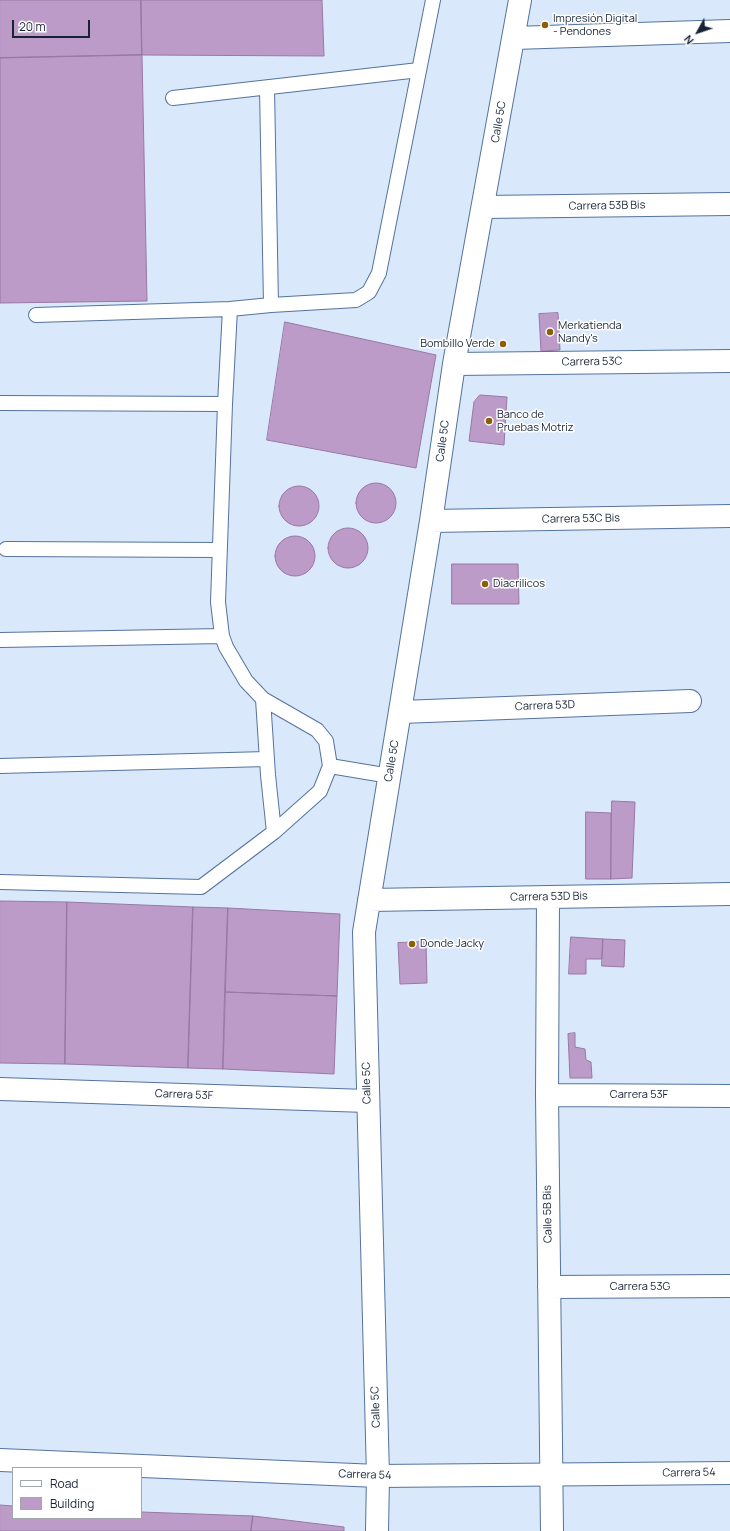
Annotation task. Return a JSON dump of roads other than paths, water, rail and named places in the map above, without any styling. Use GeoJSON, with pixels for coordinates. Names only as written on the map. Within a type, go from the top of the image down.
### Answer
{"type":"FeatureCollection","features":[{"type":"Feature","properties":{"kind":"street","name":"Calle 5C"},"geometry":{"type":"LineString","coordinates":[[377,1531],[378,1476],[367,1101],[364,932],[401,712],[454,364],[520,0]]}},
{"type":"Feature","properties":{"kind":"street"},"geometry":{"type":"LineString","coordinates":[[514,38],[730,32]]}},
{"type":"Feature","properties":{"kind":"street","name":"Carrera 53B Bis"},"geometry":{"type":"LineString","coordinates":[[483,207],[730,204]]}},
{"type":"Feature","properties":{"kind":"street","name":"Carrera 53C"},"geometry":{"type":"LineString","coordinates":[[454,364],[730,361]]}},
{"type":"Feature","properties":{"kind":"street","name":"Carrera 53C Bis"},"geometry":{"type":"LineString","coordinates":[[431,521],[730,516]]}},
{"type":"Feature","properties":{"kind":"street","name":"Carrera 53D"},"geometry":{"type":"LineString","coordinates":[[401,712],[690,700]]}},
{"type":"Feature","properties":{"kind":"street","name":"Carrera 53D Bis"},"geometry":{"type":"LineString","coordinates":[[369,900],[730,894]]}},
{"type":"Feature","properties":{"kind":"street","name":"Calle 5B Bis"},"geometry":{"type":"LineString","coordinates":[[548,898],[547,1095],[552,1531]]}},
{"type":"Feature","properties":{"kind":"street","name":"Carrera 53F"},"geometry":{"type":"LineString","coordinates":[[0,1089],[367,1101]]}},
{"type":"Feature","properties":{"kind":"street","name":"Carrera 53F"},"geometry":{"type":"LineString","coordinates":[[547,1095],[730,1096]]}},
{"type":"Feature","properties":{"kind":"street","name":"Carrera 53G"},"geometry":{"type":"LineString","coordinates":[[549,1287],[730,1286]]}},
{"type":"Feature","properties":{"kind":"street","name":"Carrera 54"},"geometry":{"type":"LineString","coordinates":[[0,1460],[378,1476],[730,1473]]}},
{"type":"Feature","properties":{"kind":"lane"},"geometry":{"type":"LineString","coordinates":[[36,315],[230,310],[271,305],[356,300],[369,292],[379,273],[433,0]]}},
{"type":"Feature","properties":{"kind":"lane"},"geometry":{"type":"LineString","coordinates":[[173,98],[419,70]]}},
{"type":"Feature","properties":{"kind":"lane"},"geometry":{"type":"LineString","coordinates":[[267,88],[271,305]]}},
{"type":"Feature","properties":{"kind":"lane"},"geometry":{"type":"LineString","coordinates":[[0,882],[201,887],[274,832],[320,791],[330,766],[326,741],[317,730],[263,699],[246,681],[226,647],[222,636],[218,602],[230,310]]}},
{"type":"Feature","properties":{"kind":"lane"},"geometry":{"type":"LineString","coordinates":[[0,403],[225,404]]}},
{"type":"Feature","properties":{"kind":"lane"},"geometry":{"type":"LineString","coordinates":[[6,549],[220,550]]}},
{"type":"Feature","properties":{"kind":"lane"},"geometry":{"type":"LineString","coordinates":[[0,640],[222,636]]}},
{"type":"Feature","properties":{"kind":"lane"},"geometry":{"type":"LineString","coordinates":[[263,699],[274,832]]}},
{"type":"Feature","properties":{"kind":"lane"},"geometry":{"type":"LineString","coordinates":[[0,766],[267,758]]}},
{"type":"Feature","properties":{"kind":"lane"},"geometry":{"type":"LineString","coordinates":[[330,766],[390,776]]}},
{"type":"Feature","properties":{"kind":"place","name":"Impresión Digital - Pendones"},"geometry":{"type":"Point","coordinates":[545,25]}},
{"type":"Feature","properties":{"kind":"place","name":"Merkatienda Nandy's"},"geometry":{"type":"Point","coordinates":[550,332]}},
{"type":"Feature","properties":{"kind":"place","name":"Bombillo Verde"},"geometry":{"type":"Point","coordinates":[503,344]}},
{"type":"Feature","properties":{"kind":"place","name":"Banco de Pruebas Motriz"},"geometry":{"type":"Point","coordinates":[489,421]}},
{"type":"Feature","properties":{"kind":"place","name":"Diacrilicos"},"geometry":{"type":"Point","coordinates":[485,584]}},
{"type":"Feature","properties":{"kind":"place","name":"Donde Jacky"},"geometry":{"type":"Point","coordinates":[412,944]}}]}
